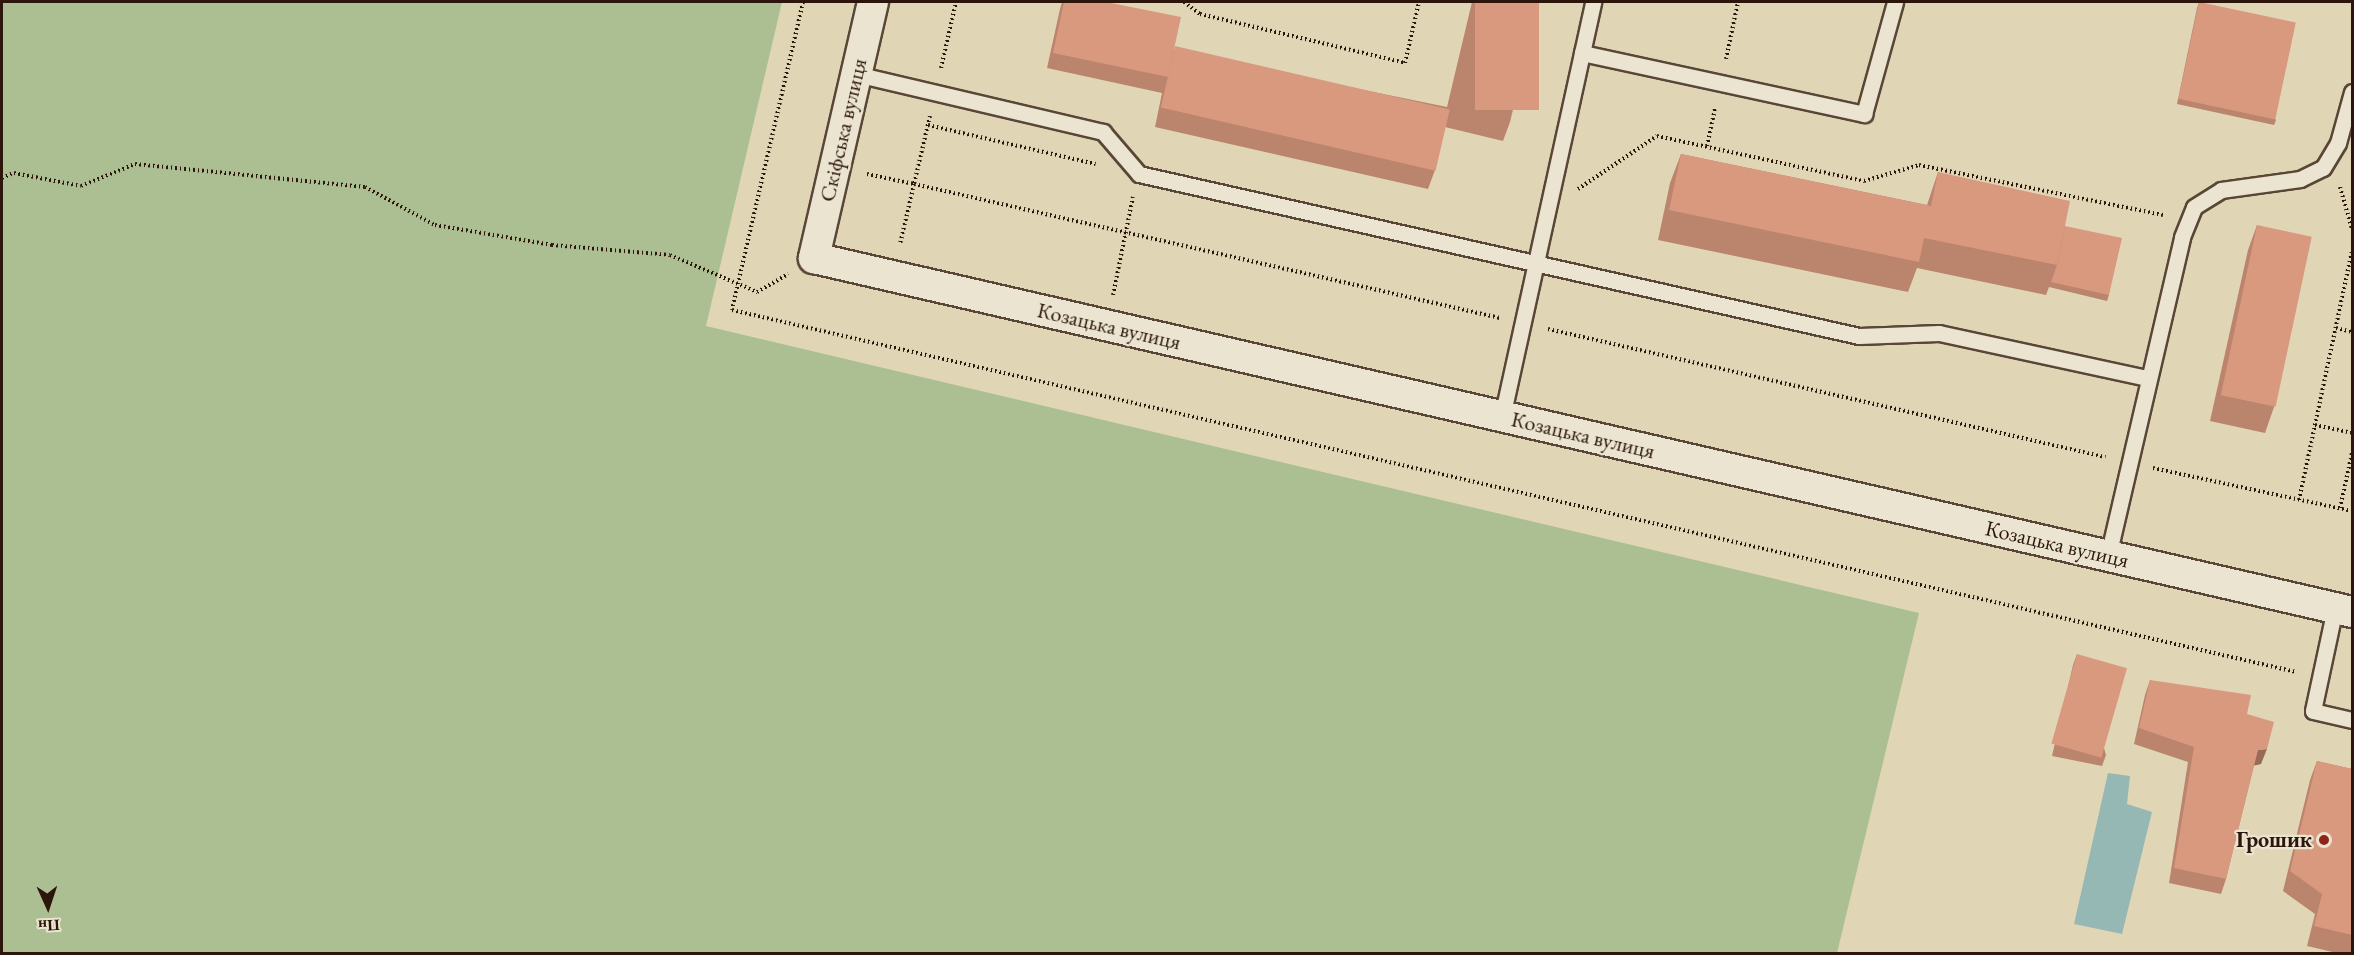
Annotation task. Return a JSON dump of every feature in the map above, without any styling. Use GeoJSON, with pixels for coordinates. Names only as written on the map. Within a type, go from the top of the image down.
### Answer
{"type":"FeatureCollection","features":[{"type":"Feature","properties":{"kind":"street","name":"Скіфська вулиця"},"geometry":{"type":"LineString","coordinates":[[814,258],[873,2]]}},
{"type":"Feature","properties":{"kind":"street","name":"Козацька вулиця"},"geometry":{"type":"LineString","coordinates":[[814,258],[2344,610]]}},
{"type":"Feature","properties":{"kind":"lane"},"geometry":{"type":"LineString","coordinates":[[1502,417],[1593,2]]}},
{"type":"Feature","properties":{"kind":"lane"},"geometry":{"type":"LineString","coordinates":[[1582,53],[1864,114],[1895,2]]}},
{"type":"Feature","properties":{"kind":"lane"},"geometry":{"type":"LineString","coordinates":[[856,74],[1103,132],[1139,174],[1858,336],[1939,333],[2148,378]]}},
{"type":"Feature","properties":{"kind":"lane"},"geometry":{"type":"LineString","coordinates":[[2108,556],[2148,378],[2187,220],[2205,196],[2300,179],[2331,158],[2352,92]]}},
{"type":"Feature","properties":{"kind":"lane"},"geometry":{"type":"LineString","coordinates":[[2344,610],[2320,677],[2313,711],[2352,720]]}},
{"type":"Feature","properties":{"kind":"path"},"geometry":{"type":"LineString","coordinates":[[803,2],[732,310],[2320,677]]}},
{"type":"Feature","properties":{"kind":"path"},"geometry":{"type":"LineString","coordinates":[[892,277],[956,2]]}},
{"type":"Feature","properties":{"kind":"path"},"geometry":{"type":"LineString","coordinates":[[1184,2],[1200,14],[1405,63],[1419,2]]}},
{"type":"Feature","properties":{"kind":"path"},"geometry":{"type":"LineString","coordinates":[[928,125],[1139,174],[1125,231],[1107,325]]}},
{"type":"Feature","properties":{"kind":"path"},"geometry":{"type":"LineString","coordinates":[[1578,189],[1657,135],[1864,181],[1919,165],[2187,220]]}},
{"type":"Feature","properties":{"kind":"path"},"geometry":{"type":"LineString","coordinates":[[2331,158],[2352,230]]}},
{"type":"Feature","properties":{"kind":"path"},"geometry":{"type":"LineString","coordinates":[[2,178],[14,172],[81,186],[135,165],[365,187],[435,225],[552,245],[670,255],[757,292],[814,258]]}},
{"type":"Feature","properties":{"kind":"path"},"geometry":{"type":"LineString","coordinates":[[835,166],[2352,511]]}},
{"type":"Feature","properties":{"kind":"path"},"geometry":{"type":"LineString","coordinates":[[2299,500],[2352,250]]}},
{"type":"Feature","properties":{"kind":"path"},"geometry":{"type":"LineString","coordinates":[[2336,328],[2352,332]]}},
{"type":"Feature","properties":{"kind":"path"},"geometry":{"type":"LineString","coordinates":[[2315,425],[2352,433]]}},
{"type":"Feature","properties":{"kind":"path"},"geometry":{"type":"LineString","coordinates":[[2340,508],[2352,453]]}},
{"type":"Feature","properties":{"kind":"green space"},"geometry":{"type":"Polygon","coordinates":[[[2,2],[782,2],[706,326],[1919,613],[1837,953],[2,953],[2,2]]]}},
{"type":"Feature","properties":{"kind":"water"},"geometry":{"type":"Polygon","coordinates":[[[2108,773],[2130,776],[2127,804],[2152,812],[2122,934],[2074,924],[2108,773]]]}},
{"type":"Feature","properties":{"kind":"building"},"geometry":{"type":"Polygon","coordinates":[[[1064,2],[1106,2],[1181,17],[1168,77],[1053,53],[1064,2]]]}},
{"type":"Feature","properties":{"kind":"building"},"geometry":{"type":"Polygon","coordinates":[[[1475,2],[1539,2],[1539,110],[1475,110],[1475,2]]]}},
{"type":"Feature","properties":{"kind":"building"},"geometry":{"type":"Polygon","coordinates":[[[2199,2],[2296,23],[2275,119],[2178,99],[2199,2]]]}},
{"type":"Feature","properties":{"kind":"building"},"geometry":{"type":"Polygon","coordinates":[[[1175,46],[1450,109],[1436,171],[1161,107],[1175,46]]]}},
{"type":"Feature","properties":{"kind":"building"},"geometry":{"type":"Polygon","coordinates":[[[1681,154],[1931,206],[1938,172],[2070,201],[2057,265],[1924,238],[1919,262],[1669,210],[1681,154]]]}},
{"type":"Feature","properties":{"kind":"building"},"geometry":{"type":"Polygon","coordinates":[[[2257,225],[2312,237],[2276,407],[2221,395],[2257,225]]]}},
{"type":"Feature","properties":{"kind":"building"},"geometry":{"type":"Polygon","coordinates":[[[2065,226],[2122,238],[2109,295],[2051,282],[2065,226]]]}},
{"type":"Feature","properties":{"kind":"building"},"geometry":{"type":"Polygon","coordinates":[[[2077,654],[2127,668],[2101,758],[2051,743],[2077,654]]]}},
{"type":"Feature","properties":{"kind":"building"},"geometry":{"type":"Polygon","coordinates":[[[2150,680],[2251,695],[2247,714],[2274,722],[2267,749],[2258,750],[2226,879],[2174,868],[2194,747],[2139,728],[2150,680]]]}},
{"type":"Feature","properties":{"kind":"building","name":"Грошик"},"geometry":{"type":"Polygon","coordinates":[[[2317,761],[2352,769],[2352,935],[2314,926],[2322,894],[2290,871],[2317,761]]]}},
{"type":"Feature","properties":{"kind":"place","name":"Грошик"},"geometry":{"type":"Point","coordinates":[2324,840]}}]}
